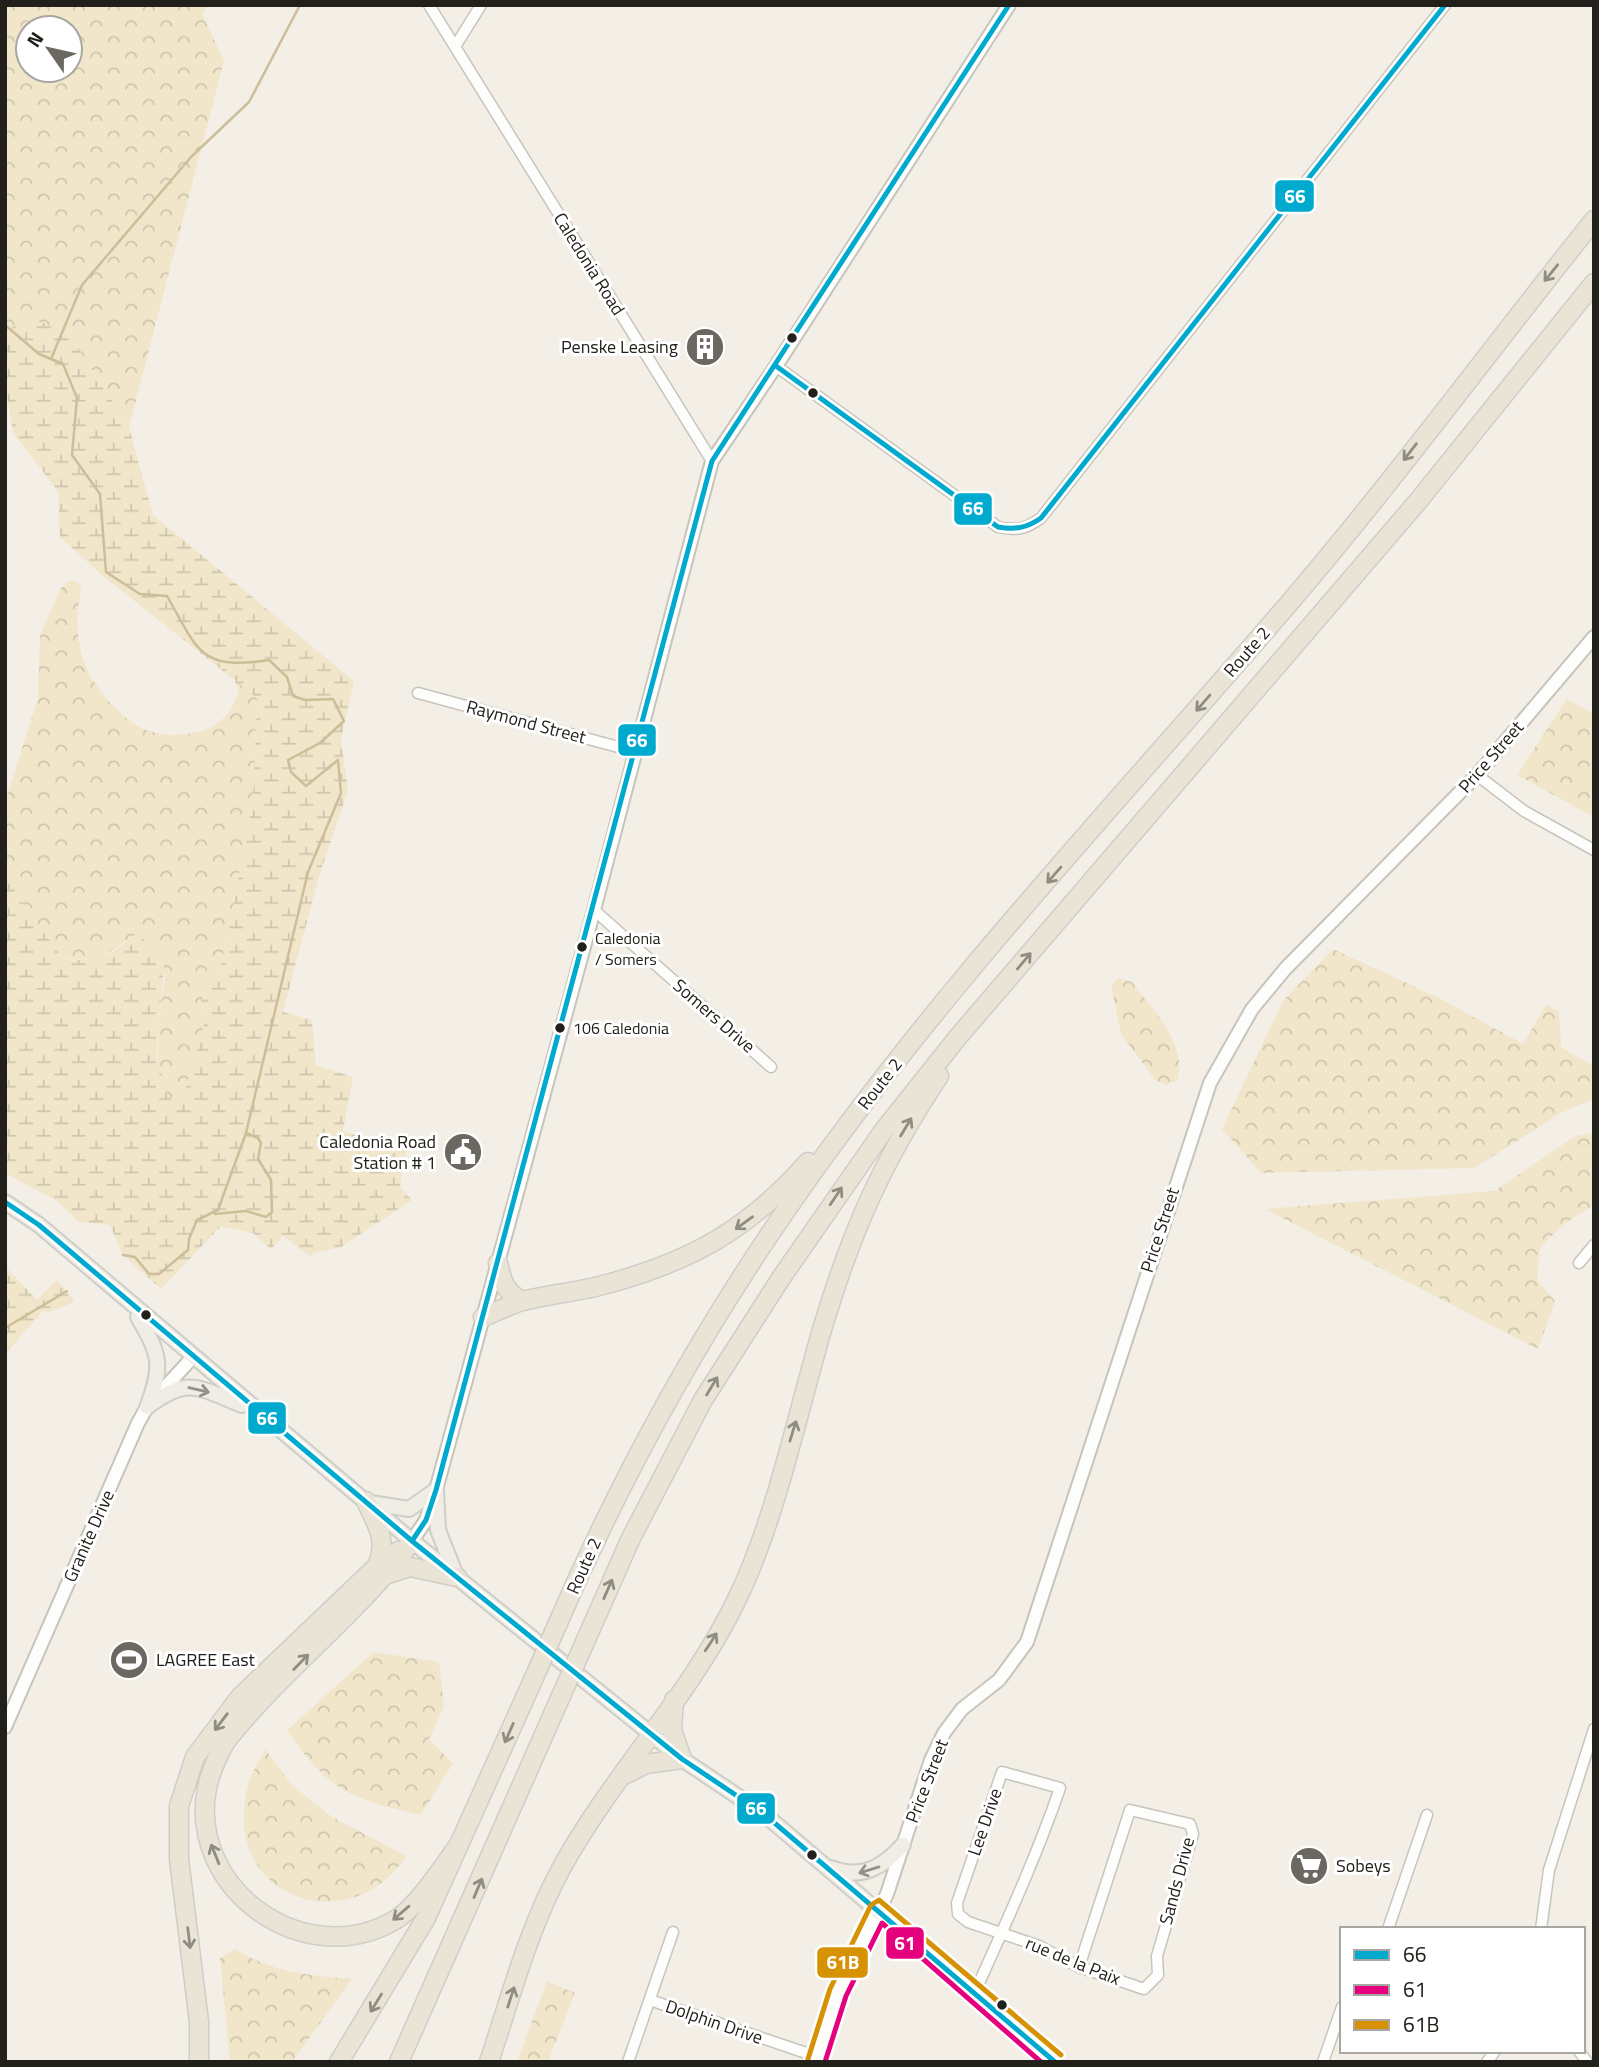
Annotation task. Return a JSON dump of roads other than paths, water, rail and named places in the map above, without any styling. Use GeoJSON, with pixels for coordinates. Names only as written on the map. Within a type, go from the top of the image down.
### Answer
{"type":"FeatureCollection","features":[{"type":"Feature","properties":{"kind":"highway","name":"Route 2"},"geometry":{"type":"LineString","coordinates":[[339,2062],[420,1928],[605,1519],[685,1371],[789,1206],[950,996],[1304,585],[1594,220]]}},
{"type":"Feature","properties":{"kind":"highway","name":"Route 2"},"geometry":{"type":"LineString","coordinates":[[400,2062],[655,1489],[734,1349],[884,1130],[995,995],[1419,500],[1594,283]]}},
{"type":"Feature","properties":{"kind":"highway"},"geometry":{"type":"LineString","coordinates":[[489,2062],[549,1893],[583,1832],[720,1628],[751,1567],[839,1277],[876,1181],[910,1120],[995,995]]}},
{"type":"Feature","properties":{"kind":"highway"},"geometry":{"type":"LineString","coordinates":[[483,1317],[522,1301],[636,1275],[671,1264],[717,1242],[771,1202],[847,1115],[877,1088]]}},
{"type":"Feature","properties":{"kind":"highway"},"geometry":{"type":"LineString","coordinates":[[498,1263],[502,1283],[512,1296],[522,1301]]}},
{"type":"Feature","properties":{"kind":"highway"},"geometry":{"type":"LineString","coordinates":[[366,1501],[383,1537],[382,1570],[229,1737],[207,1787],[205,1828],[214,1855],[232,1888],[273,1923],[323,1937],[359,1934],[397,1919],[435,1879],[460,1843]]}},
{"type":"Feature","properties":{"kind":"highway"},"geometry":{"type":"LineString","coordinates":[[199,2062],[200,2022],[179,1846],[179,1806],[195,1757],[240,1697],[412,1541]]}},
{"type":"Feature","properties":{"kind":"highway"},"geometry":{"type":"LineString","coordinates":[[382,1570],[410,1567],[457,1577]]}},
{"type":"Feature","properties":{"kind":"highway"},"geometry":{"type":"LineString","coordinates":[[621,1777],[646,1764],[682,1759],[672,1730],[674,1699]]}},
{"type":"Feature","properties":{"kind":"main road"},"geometry":{"type":"LineString","coordinates":[[5,1202],[39,1225],[192,1358],[650,1734],[764,1814],[879,1909],[1055,2062]]}},
{"type":"Feature","properties":{"kind":"main road"},"geometry":{"type":"LineString","coordinates":[[131,1306],[156,1348],[159,1360],[156,1383],[147,1407]]}},
{"type":"Feature","properties":{"kind":"main road"},"geometry":{"type":"LineString","coordinates":[[147,1407],[170,1390],[188,1387],[254,1409]]}},
{"type":"Feature","properties":{"kind":"main road"},"geometry":{"type":"LineString","coordinates":[[366,1501],[409,1509],[436,1490]]}},
{"type":"Feature","properties":{"kind":"main road"},"geometry":{"type":"LineString","coordinates":[[436,1490],[438,1530],[457,1577]]}},
{"type":"Feature","properties":{"kind":"main road"},"geometry":{"type":"LineString","coordinates":[[826,1866],[858,1873],[874,1869],[888,1861],[903,1845]]}},
{"type":"Feature","properties":{"kind":"street","name":"Caledonia Road"},"geometry":{"type":"LineString","coordinates":[[429,5],[712,461]]}},
{"type":"Feature","properties":{"kind":"street"},"geometry":{"type":"LineString","coordinates":[[456,46],[481,5]]}},
{"type":"Feature","properties":{"kind":"street"},"geometry":{"type":"LineString","coordinates":[[412,1541],[426,1520],[436,1490],[594,910],[712,461],[1009,5]]}},
{"type":"Feature","properties":{"kind":"street"},"geometry":{"type":"LineString","coordinates":[[776,366],[999,527],[1013,531],[1027,528],[1041,518],[1445,5]]}},
{"type":"Feature","properties":{"kind":"street","name":"Price Street"},"geometry":{"type":"LineString","coordinates":[[817,2059],[838,1993],[879,1909],[931,1760],[944,1733],[962,1709],[999,1680],[1027,1643],[1210,1083],[1252,1009],[1286,968],[1477,775],[1594,637]]}},
{"type":"Feature","properties":{"kind":"street","name":"Raymond Street"},"geometry":{"type":"LineString","coordinates":[[418,693],[634,751]]}},
{"type":"Feature","properties":{"kind":"street"},"geometry":{"type":"LineString","coordinates":[[1477,775],[1524,811],[1594,850]]}},
{"type":"Feature","properties":{"kind":"street","name":"Somers Drive"},"geometry":{"type":"LineString","coordinates":[[594,910],[771,1067]]}},
{"type":"Feature","properties":{"kind":"street"},"geometry":{"type":"LineString","coordinates":[[1578,1263],[1594,1245]]}},
{"type":"Feature","properties":{"kind":"street","name":"Granite Drive"},"geometry":{"type":"LineString","coordinates":[[5,1727],[147,1407],[192,1358]]}},
{"type":"Feature","properties":{"kind":"street"},"geometry":{"type":"LineString","coordinates":[[1541,1927],[1549,1870],[1594,1729]]}},
{"type":"Feature","properties":{"kind":"street","name":"Lee Drive"},"geometry":{"type":"LineString","coordinates":[[1002,1772],[1060,1788],[1043,1839],[1002,1934],[968,1922],[958,1914],[957,1903],[1002,1772]]}},
{"type":"Feature","properties":{"kind":"street","name":"Sands Drive"},"geometry":{"type":"LineString","coordinates":[[1079,1967],[1130,1810],[1189,1824],[1193,1834],[1157,1956],[1158,1975],[1144,1989]]}},
{"type":"Feature","properties":{"kind":"street"},"geometry":{"type":"LineString","coordinates":[[1389,1927],[1427,1815]]}},
{"type":"Feature","properties":{"kind":"street"},"geometry":{"type":"LineString","coordinates":[[628,2062],[673,1932]]}},
{"type":"Feature","properties":{"kind":"street"},"geometry":{"type":"LineString","coordinates":[[975,1992],[1002,1934]]}},
{"type":"Feature","properties":{"kind":"street","name":"rue de la Paix"},"geometry":{"type":"LineString","coordinates":[[1002,1934],[1039,1946],[1079,1967],[1144,1989]]}},
{"type":"Feature","properties":{"kind":"street","name":"Dolphin Drive"},"geometry":{"type":"LineString","coordinates":[[650,2000],[817,2059]]}},
{"type":"Feature","properties":{"kind":"street"},"geometry":{"type":"LineString","coordinates":[[1324,2062],[1340,2013]]}},
{"type":"Feature","properties":{"kind":"waterway"},"geometry":{"type":"LineString","coordinates":[[51,359],[82,285],[191,157],[249,102],[300,5]]}},
{"type":"Feature","properties":{"kind":"waterway"},"geometry":{"type":"LineString","coordinates":[[5,325],[39,354],[63,364],[77,398],[72,455],[100,494],[106,572],[140,594],[167,596],[194,643],[214,659],[246,663],[269,660],[287,677],[293,696],[305,700],[333,699],[344,721],[320,743],[288,760],[291,772],[306,786],[338,760],[341,793],[308,872],[246,1133],[218,1210],[197,1220],[189,1239],[188,1250],[159,1274],[149,1274],[135,1257],[123,1255]]}},
{"type":"Feature","properties":{"kind":"waterway"},"geometry":{"type":"LineString","coordinates":[[215,1214],[246,1211],[266,1217],[272,1212],[271,1180],[258,1159],[261,1143],[258,1138],[246,1133]]}},
{"type":"Feature","properties":{"kind":"waterway"},"geometry":{"type":"LineString","coordinates":[[5,1328],[67,1291]]}},
{"type":"Feature","properties":{"kind":"place","name":"Penske Leasing"},"geometry":{"type":"Point","coordinates":[705,347]}},
{"type":"Feature","properties":{"kind":"place","name":"Caledonia / Somers"},"geometry":{"type":"Point","coordinates":[582,947]}},
{"type":"Feature","properties":{"kind":"place","name":"106 Caledonia"},"geometry":{"type":"Point","coordinates":[560,1028]}},
{"type":"Feature","properties":{"kind":"place","name":"Caledonia Road Station # 1"},"geometry":{"type":"Point","coordinates":[463,1152]}},
{"type":"Feature","properties":{"kind":"place","name":"LAGREE East"},"geometry":{"type":"Point","coordinates":[129,1660]}},
{"type":"Feature","properties":{"kind":"place","name":"Sobeys"},"geometry":{"type":"Point","coordinates":[1309,1866]}}]}
